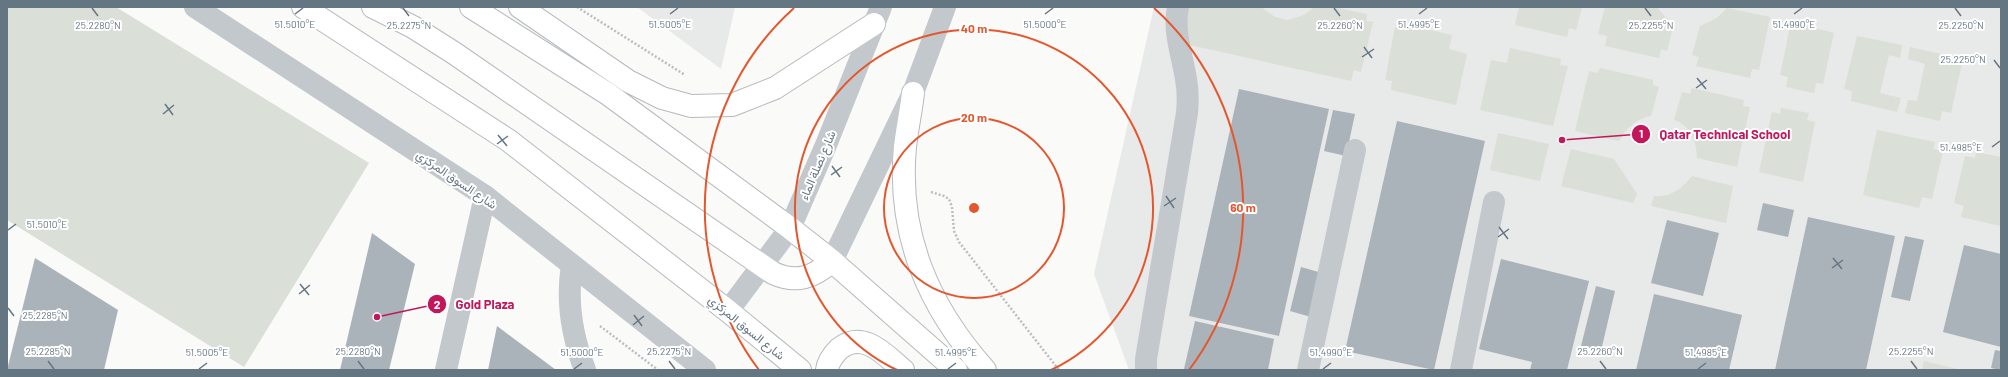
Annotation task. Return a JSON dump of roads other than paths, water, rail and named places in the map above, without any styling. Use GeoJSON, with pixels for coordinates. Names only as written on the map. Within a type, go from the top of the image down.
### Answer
{"type":"FeatureCollection","features":[{"type":"Feature","properties":{"kind":"main road","name":"شارع السوق المركزي"},"geometry":{"type":"LineString","coordinates":[[302,7],[508,140],[728,310],[800,370]]}},
{"type":"Feature","properties":{"kind":"main road"},"geometry":{"type":"LineString","coordinates":[[373,7],[413,27],[454,53],[761,265],[780,276],[798,279],[815,274],[832,261]]}},
{"type":"Feature","properties":{"kind":"main road"},"geometry":{"type":"LineString","coordinates":[[471,7],[608,94],[790,228],[832,261],[956,370]]}},
{"type":"Feature","properties":{"kind":"main road"},"geometry":{"type":"LineString","coordinates":[[520,7],[628,81],[662,98],[691,106],[732,105],[775,88],[878,15]]}},
{"type":"Feature","properties":{"kind":"main road"},"geometry":{"type":"LineString","coordinates":[[913,93],[905,148],[905,186],[907,221],[916,257],[931,295],[954,332],[985,370]]}},
{"type":"Feature","properties":{"kind":"main road"},"geometry":{"type":"LineString","coordinates":[[827,370],[830,359],[842,347],[853,342],[862,342],[872,345],[903,370]]}},
{"type":"Feature","properties":{"kind":"street","name":"شارع السوق المركزي"},"geometry":{"type":"LineString","coordinates":[[195,7],[485,196],[705,370]]}},
{"type":"Feature","properties":{"kind":"street"},"geometry":{"type":"LineString","coordinates":[[832,261],[913,93],[944,7]]}},
{"type":"Feature","properties":{"kind":"street"},"geometry":{"type":"LineString","coordinates":[[1146,370],[1146,359],[1187,114],[1188,96],[1186,78],[1178,44],[1176,27],[1178,7]]}},
{"type":"Feature","properties":{"kind":"street","name":"شارع نصلة الماء"},"geometry":{"type":"LineString","coordinates":[[728,310],[790,228],[826,145],[878,15]]}},
{"type":"Feature","properties":{"kind":"street"},"geometry":{"type":"LineString","coordinates":[[1308,370],[1355,150]]}},
{"type":"Feature","properties":{"kind":"street"},"geometry":{"type":"LineString","coordinates":[[446,370],[485,196]]}},
{"type":"Feature","properties":{"kind":"street"},"geometry":{"type":"LineString","coordinates":[[1461,370],[1494,202]]}},
{"type":"Feature","properties":{"kind":"street"},"geometry":{"type":"LineString","coordinates":[[572,265],[568,301],[579,355],[585,370]]}},
{"type":"Feature","properties":{"kind":"place","name":"Qatar Technical School"},"geometry":{"type":"Point","coordinates":[1562,140]}},
{"type":"Feature","properties":{"kind":"place","name":"Gold Plaza"},"geometry":{"type":"Point","coordinates":[377,317]}}]}
